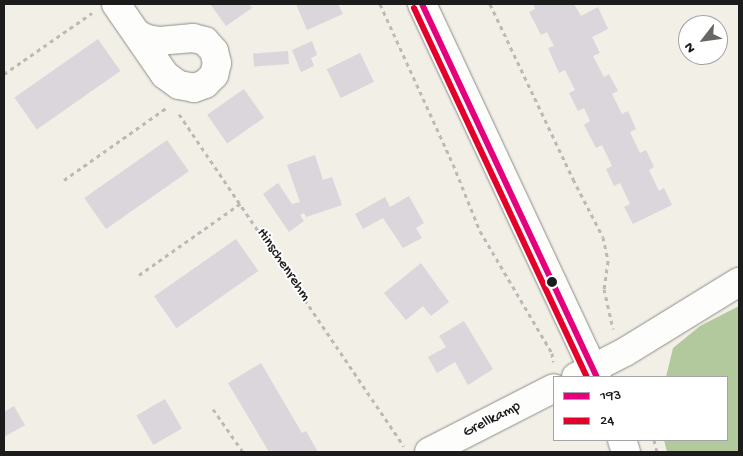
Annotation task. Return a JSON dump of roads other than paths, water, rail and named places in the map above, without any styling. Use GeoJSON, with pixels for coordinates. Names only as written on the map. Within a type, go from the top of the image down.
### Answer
{"type":"FeatureCollection","features":[{"type":"Feature","properties":{"kind":"street"},"geometry":{"type":"LineString","coordinates":[[422,4],[589,374],[739,282]]}},
{"type":"Feature","properties":{"kind":"street"},"geometry":{"type":"LineString","coordinates":[[107,6],[137,34],[165,75],[179,85],[194,88],[205,84],[214,75],[217,63],[214,51],[205,40],[193,38],[160,41],[147,39],[137,34]]}},
{"type":"Feature","properties":{"kind":"street","name":"Grellkamp"},"geometry":{"type":"LineString","coordinates":[[429,452],[554,375]]}}]}
